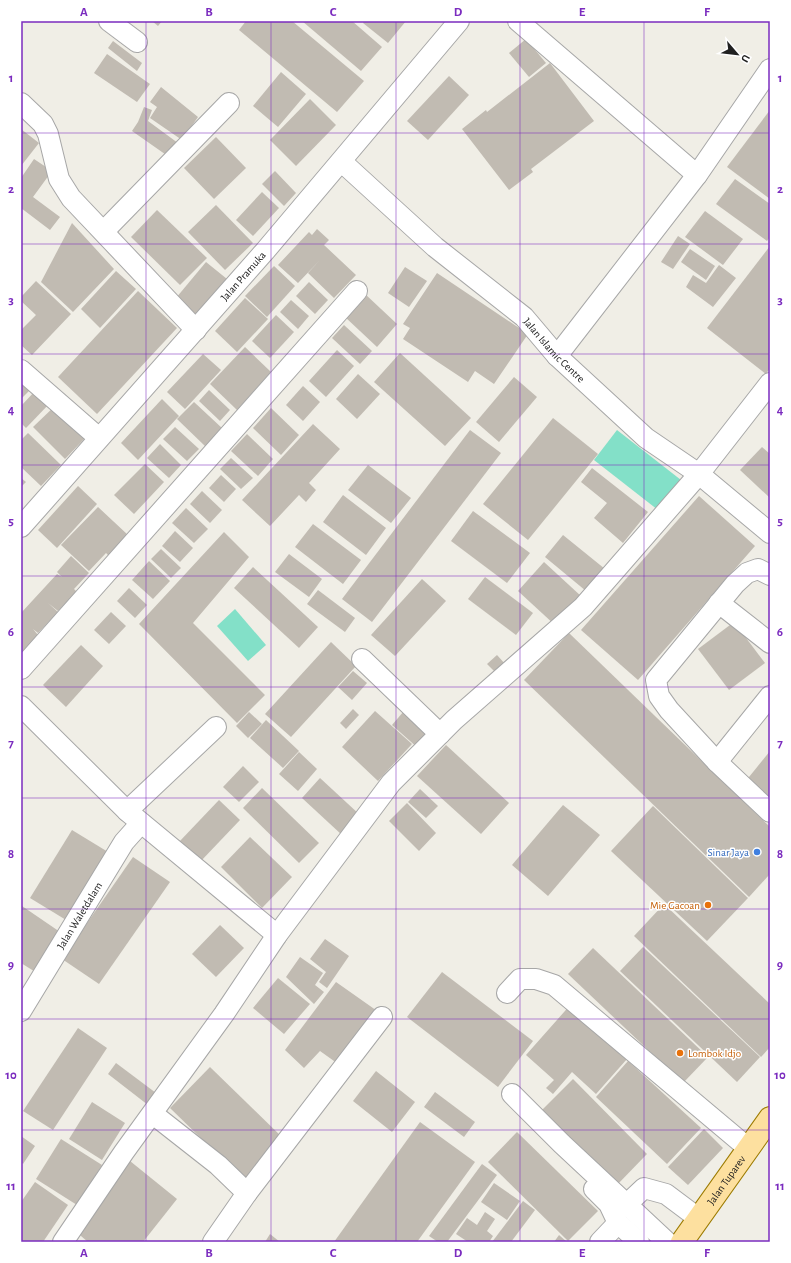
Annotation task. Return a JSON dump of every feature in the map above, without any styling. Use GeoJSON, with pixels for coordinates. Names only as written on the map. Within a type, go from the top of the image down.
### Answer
{"type":"FeatureCollection","features":[{"type":"Feature","properties":{"kind":"main road","name":"Jalan Tuparev"},"geometry":{"type":"LineString","coordinates":[[682,1242],[770,1118]]}},
{"type":"Feature","properties":{"kind":"street"},"geometry":{"type":"LineString","coordinates":[[109,21],[137,42]]}},
{"type":"Feature","properties":{"kind":"street","name":"Jalan Pramuka"},"geometry":{"type":"LineString","coordinates":[[21,526],[196,330],[342,162],[459,21]]}},
{"type":"Feature","properties":{"kind":"street"},"geometry":{"type":"LineString","coordinates":[[518,21],[697,176]]}},
{"type":"Feature","properties":{"kind":"street"},"geometry":{"type":"LineString","coordinates":[[557,356],[697,176],[770,69]]}},
{"type":"Feature","properties":{"kind":"street"},"geometry":{"type":"LineString","coordinates":[[21,103],[43,124],[48,134],[59,179],[71,198],[104,231],[196,330]]}},
{"type":"Feature","properties":{"kind":"street"},"geometry":{"type":"LineString","coordinates":[[104,231],[229,103]]}},
{"type":"Feature","properties":{"kind":"street","name":"Jalan Islamic Centre"},"geometry":{"type":"LineString","coordinates":[[342,162],[435,247],[524,317],[557,356],[646,438],[699,474],[770,533]]}},
{"type":"Feature","properties":{"kind":"street"},"geometry":{"type":"LineString","coordinates":[[21,669],[357,291]]}},
{"type":"Feature","properties":{"kind":"street"},"geometry":{"type":"LineString","coordinates":[[21,370],[99,438]]}},
{"type":"Feature","properties":{"kind":"street"},"geometry":{"type":"LineString","coordinates":[[63,1242],[124,1152],[224,1014],[277,935],[391,783],[440,734],[583,608],[699,474],[770,383]]}},
{"type":"Feature","properties":{"kind":"street"},"geometry":{"type":"LineString","coordinates":[[770,575],[758,569],[747,573],[719,603],[656,680],[659,696],[669,710],[717,762],[770,812]]}},
{"type":"Feature","properties":{"kind":"street"},"geometry":{"type":"LineString","coordinates":[[719,603],[770,643]]}},
{"type":"Feature","properties":{"kind":"street"},"geometry":{"type":"LineString","coordinates":[[362,659],[440,734]]}},
{"type":"Feature","properties":{"kind":"street"},"geometry":{"type":"LineString","coordinates":[[717,762],[770,696]]}},
{"type":"Feature","properties":{"kind":"street"},"geometry":{"type":"LineString","coordinates":[[21,706],[134,817],[277,935]]}},
{"type":"Feature","properties":{"kind":"street","name":"Jalan Waletdalam"},"geometry":{"type":"LineString","coordinates":[[21,1011],[124,842],[134,817],[216,727]]}},
{"type":"Feature","properties":{"kind":"street"},"geometry":{"type":"LineString","coordinates":[[507,993],[520,979],[536,979],[554,985],[748,1148]]}},
{"type":"Feature","properties":{"kind":"street"},"geometry":{"type":"LineString","coordinates":[[213,1242],[247,1192],[382,1017]]}},
{"type":"Feature","properties":{"kind":"street"},"geometry":{"type":"LineString","coordinates":[[512,1094],[562,1144],[667,1242]]}},
{"type":"Feature","properties":{"kind":"street"},"geometry":{"type":"LineString","coordinates":[[153,1114],[218,1165],[247,1192]]}},
{"type":"Feature","properties":{"kind":"street"},"geometry":{"type":"LineString","coordinates":[[522,1121],[609,1204],[618,1223],[639,1242]]}},
{"type":"Feature","properties":{"kind":"street"},"geometry":{"type":"LineString","coordinates":[[627,1204],[644,1188],[666,1194],[698,1218]]}},
{"type":"Feature","properties":{"kind":"street"},"geometry":{"type":"LineString","coordinates":[[600,1242],[618,1223]]}},
{"type":"Feature","properties":{"kind":"green space"},"geometry":{"type":"Polygon","coordinates":[[[617,430],[681,480],[658,510],[594,460],[617,430]]]}},
{"type":"Feature","properties":{"kind":"green space"},"geometry":{"type":"Polygon","coordinates":[[[235,609],[266,645],[248,661],[217,626],[235,609]]]}},
{"type":"Feature","properties":{"kind":"building"},"geometry":{"type":"Polygon","coordinates":[[[152,21],[162,21],[158,26],[152,21]]]}},
{"type":"Feature","properties":{"kind":"building"},"geometry":{"type":"Polygon","coordinates":[[[246,21],[292,21],[364,81],[337,112],[239,30],[246,21]]]}},
{"type":"Feature","properties":{"kind":"building"},"geometry":{"type":"Polygon","coordinates":[[[302,21],[352,21],[382,47],[361,71],[302,21]]]}},
{"type":"Feature","properties":{"kind":"building"},"geometry":{"type":"Polygon","coordinates":[[[364,21],[406,21],[388,43],[363,23],[364,21]]]}},
{"type":"Feature","properties":{"kind":"building"},"geometry":{"type":"Polygon","coordinates":[[[526,39],[546,63],[529,77],[509,53],[526,39]]]}},
{"type":"Feature","properties":{"kind":"building"},"geometry":{"type":"Polygon","coordinates":[[[113,41],[142,63],[137,71],[108,48],[113,41]]]}},
{"type":"Feature","properties":{"kind":"building"},"geometry":{"type":"Polygon","coordinates":[[[107,54],[150,84],[137,102],[94,73],[107,54]]]}},
{"type":"Feature","properties":{"kind":"building"},"geometry":{"type":"Polygon","coordinates":[[[550,63],[594,121],[531,169],[533,172],[509,190],[462,129],[486,110],[487,112],[550,63]]]}},
{"type":"Feature","properties":{"kind":"building"},"geometry":{"type":"Polygon","coordinates":[[[281,72],[306,94],[278,127],[253,106],[281,72]]]}},
{"type":"Feature","properties":{"kind":"building"},"geometry":{"type":"Polygon","coordinates":[[[449,76],[469,95],[428,140],[407,121],[449,76]]]}},
{"type":"Feature","properties":{"kind":"building"},"geometry":{"type":"Polygon","coordinates":[[[161,87],[198,117],[182,140],[150,118],[157,107],[150,102],[161,87]]]}},
{"type":"Feature","properties":{"kind":"building"},"geometry":{"type":"Polygon","coordinates":[[[310,99],[336,125],[296,166],[270,140],[310,99]]]}},
{"type":"Feature","properties":{"kind":"building"},"geometry":{"type":"Polygon","coordinates":[[[144,107],[152,110],[148,121],[182,146],[172,159],[132,131],[138,122],[144,107]]]}},
{"type":"Feature","properties":{"kind":"building"},"geometry":{"type":"Polygon","coordinates":[[[770,110],[770,199],[727,167],[770,110]]]}},
{"type":"Feature","properties":{"kind":"building"},"geometry":{"type":"Polygon","coordinates":[[[21,129],[39,143],[21,166],[21,129]]]}},
{"type":"Feature","properties":{"kind":"building"},"geometry":{"type":"Polygon","coordinates":[[[216,137],[246,168],[214,199],[184,168],[216,137]]]}},
{"type":"Feature","properties":{"kind":"building"},"geometry":{"type":"Polygon","coordinates":[[[34,159],[52,171],[33,197],[60,217],[50,230],[21,208],[21,178],[34,159]]]}},
{"type":"Feature","properties":{"kind":"building"},"geometry":{"type":"Polygon","coordinates":[[[275,171],[296,193],[284,206],[262,184],[275,171]]]}},
{"type":"Feature","properties":{"kind":"building"},"geometry":{"type":"Polygon","coordinates":[[[735,179],[770,204],[770,237],[767,241],[716,204],[735,179]]]}},
{"type":"Feature","properties":{"kind":"building"},"geometry":{"type":"Polygon","coordinates":[[[262,192],[279,208],[253,236],[236,220],[262,192]]]}},
{"type":"Feature","properties":{"kind":"building"},"geometry":{"type":"Polygon","coordinates":[[[216,205],[253,243],[225,270],[188,232],[216,205]]]}},
{"type":"Feature","properties":{"kind":"building"},"geometry":{"type":"Polygon","coordinates":[[[157,210],[207,258],[180,285],[131,237],[157,210]]]}},
{"type":"Feature","properties":{"kind":"building"},"geometry":{"type":"Polygon","coordinates":[[[705,211],[743,239],[723,265],[685,237],[705,211]]]}},
{"type":"Feature","properties":{"kind":"building"},"geometry":{"type":"Polygon","coordinates":[[[72,223],[114,269],[73,312],[41,282],[72,223]]]}},
{"type":"Feature","properties":{"kind":"building"},"geometry":{"type":"Polygon","coordinates":[[[317,229],[329,240],[324,245],[356,275],[334,298],[308,273],[320,260],[298,283],[278,265],[309,232],[312,235],[317,229]]]}},
{"type":"Feature","properties":{"kind":"building"},"geometry":{"type":"Polygon","coordinates":[[[678,236],[690,244],[673,269],[661,262],[678,236]]]}},
{"type":"Feature","properties":{"kind":"building"},"geometry":{"type":"Polygon","coordinates":[[[770,246],[770,368],[766,374],[707,328],[770,246]]]}},
{"type":"Feature","properties":{"kind":"building"},"geometry":{"type":"Polygon","coordinates":[[[690,249],[715,266],[706,280],[681,262],[690,249]]]}},
{"type":"Feature","properties":{"kind":"building"},"geometry":{"type":"Polygon","coordinates":[[[206,262],[227,279],[197,316],[176,298],[206,262]]]}},
{"type":"Feature","properties":{"kind":"building"},"geometry":{"type":"Polygon","coordinates":[[[719,265],[736,278],[713,307],[686,287],[693,275],[706,283],[719,265]]]}},
{"type":"Feature","properties":{"kind":"building"},"geometry":{"type":"Polygon","coordinates":[[[274,266],[295,286],[267,317],[245,296],[274,266]]]}},
{"type":"Feature","properties":{"kind":"building"},"geometry":{"type":"Polygon","coordinates":[[[405,267],[427,281],[409,307],[388,293],[405,267]]]}},
{"type":"Feature","properties":{"kind":"building"},"geometry":{"type":"Polygon","coordinates":[[[116,271],[136,289],[100,328],[81,309],[116,271]]]}},
{"type":"Feature","properties":{"kind":"building"},"geometry":{"type":"Polygon","coordinates":[[[437,273],[528,334],[494,384],[475,371],[468,382],[403,339],[410,328],[403,324],[437,273]]]}},
{"type":"Feature","properties":{"kind":"building"},"geometry":{"type":"Polygon","coordinates":[[[36,281],[71,314],[32,355],[21,345],[21,330],[36,315],[21,301],[21,297],[36,281]]]}},
{"type":"Feature","properties":{"kind":"building"},"geometry":{"type":"Polygon","coordinates":[[[309,282],[328,300],[315,314],[296,296],[309,282]]]}},
{"type":"Feature","properties":{"kind":"building"},"geometry":{"type":"Polygon","coordinates":[[[138,291],[177,328],[97,414],[58,377],[138,291]]]}},
{"type":"Feature","properties":{"kind":"building"},"geometry":{"type":"Polygon","coordinates":[[[364,293],[397,324],[377,347],[344,316],[364,293]]]}},
{"type":"Feature","properties":{"kind":"building"},"geometry":{"type":"Polygon","coordinates":[[[245,298],[268,319],[237,352],[215,331],[245,298]]]}},
{"type":"Feature","properties":{"kind":"building"},"geometry":{"type":"Polygon","coordinates":[[[291,300],[309,316],[298,329],[280,312],[291,300]]]}},
{"type":"Feature","properties":{"kind":"building"},"geometry":{"type":"Polygon","coordinates":[[[276,315],[294,332],[270,358],[252,341],[276,315]]]}},
{"type":"Feature","properties":{"kind":"building"},"geometry":{"type":"Polygon","coordinates":[[[344,325],[372,351],[360,364],[332,338],[344,325]]]}},
{"type":"Feature","properties":{"kind":"building"},"geometry":{"type":"Polygon","coordinates":[[[245,347],[271,372],[237,410],[210,384],[245,347]]]}},
{"type":"Feature","properties":{"kind":"building"},"geometry":{"type":"Polygon","coordinates":[[[337,350],[354,366],[326,397],[309,381],[337,350]]]}},
{"type":"Feature","properties":{"kind":"building"},"geometry":{"type":"Polygon","coordinates":[[[400,353],[471,418],[445,446],[374,382],[400,353]]]}},
{"type":"Feature","properties":{"kind":"building"},"geometry":{"type":"Polygon","coordinates":[[[203,354],[221,370],[185,409],[167,392],[203,354]]]}},
{"type":"Feature","properties":{"kind":"building"},"geometry":{"type":"Polygon","coordinates":[[[358,374],[380,394],[357,419],[336,399],[358,374]]]}},
{"type":"Feature","properties":{"kind":"building"},"geometry":{"type":"Polygon","coordinates":[[[21,377],[32,388],[21,399],[21,377]]]}},
{"type":"Feature","properties":{"kind":"building"},"geometry":{"type":"Polygon","coordinates":[[[514,377],[537,397],[499,442],[476,422],[514,377]]]}},
{"type":"Feature","properties":{"kind":"building"},"geometry":{"type":"Polygon","coordinates":[[[303,386],[320,402],[303,421],[286,405],[303,386]]]}},
{"type":"Feature","properties":{"kind":"building"},"geometry":{"type":"Polygon","coordinates":[[[36,390],[50,403],[26,428],[21,423],[21,406],[36,390]]]}},
{"type":"Feature","properties":{"kind":"building"},"geometry":{"type":"Polygon","coordinates":[[[209,390],[230,410],[220,421],[199,401],[209,390]]]}},
{"type":"Feature","properties":{"kind":"building"},"geometry":{"type":"Polygon","coordinates":[[[162,399],[179,416],[138,460],[121,443],[162,399]]]}},
{"type":"Feature","properties":{"kind":"building"},"geometry":{"type":"Polygon","coordinates":[[[194,402],[223,429],[206,447],[177,419],[194,402]]]}},
{"type":"Feature","properties":{"kind":"building"},"geometry":{"type":"Polygon","coordinates":[[[57,404],[87,436],[65,459],[33,427],[57,404]]]}},
{"type":"Feature","properties":{"kind":"building"},"geometry":{"type":"Polygon","coordinates":[[[271,408],[299,435],[281,455],[253,428],[271,408]]]}},
{"type":"Feature","properties":{"kind":"building"},"geometry":{"type":"Polygon","coordinates":[[[553,418],[598,454],[528,540],[483,504],[553,418]]]}},
{"type":"Feature","properties":{"kind":"building"},"geometry":{"type":"Polygon","coordinates":[[[313,424],[340,449],[309,483],[316,490],[306,502],[299,495],[270,526],[242,500],[313,424]]]}},
{"type":"Feature","properties":{"kind":"building"},"geometry":{"type":"Polygon","coordinates":[[[175,427],[199,449],[187,461],[163,439],[175,427]]]}},
{"type":"Feature","properties":{"kind":"building"},"geometry":{"type":"Polygon","coordinates":[[[470,430],[501,453],[372,622],[342,599],[470,430]]]}},
{"type":"Feature","properties":{"kind":"building"},"geometry":{"type":"Polygon","coordinates":[[[28,433],[61,465],[41,486],[21,467],[21,440],[28,433]]]}},
{"type":"Feature","properties":{"kind":"building"},"geometry":{"type":"Polygon","coordinates":[[[247,434],[273,459],[258,476],[231,451],[247,434]]]}},
{"type":"Feature","properties":{"kind":"building"},"geometry":{"type":"Polygon","coordinates":[[[160,444],[181,465],[169,478],[147,458],[160,444]]]}},
{"type":"Feature","properties":{"kind":"building"},"geometry":{"type":"Polygon","coordinates":[[[762,447],[770,454],[770,498],[740,470],[762,447]]]}},
{"type":"Feature","properties":{"kind":"building"},"geometry":{"type":"Polygon","coordinates":[[[231,458],[253,478],[241,489],[220,469],[231,458]]]}},
{"type":"Feature","properties":{"kind":"building"},"geometry":{"type":"Polygon","coordinates":[[[145,464],[164,482],[134,514],[114,495],[145,464]]]}},
{"type":"Feature","properties":{"kind":"building"},"geometry":{"type":"Polygon","coordinates":[[[368,465],[411,498],[391,523],[348,490],[368,465]]]}},
{"type":"Feature","properties":{"kind":"building"},"geometry":{"type":"Polygon","coordinates":[[[592,468],[648,512],[623,543],[594,518],[607,503],[581,482],[592,468]]]}},
{"type":"Feature","properties":{"kind":"building"},"geometry":{"type":"Polygon","coordinates":[[[221,475],[236,489],[224,502],[209,488],[221,475]]]}},
{"type":"Feature","properties":{"kind":"building"},"geometry":{"type":"Polygon","coordinates":[[[21,478],[26,482],[21,487],[21,478]]]}},
{"type":"Feature","properties":{"kind":"building"},"geometry":{"type":"Polygon","coordinates":[[[78,486],[97,504],[57,548],[38,530],[78,486]]]}},
{"type":"Feature","properties":{"kind":"building"},"geometry":{"type":"Polygon","coordinates":[[[202,491],[222,510],[210,523],[190,504],[202,491]]]}},
{"type":"Feature","properties":{"kind":"building"},"geometry":{"type":"Polygon","coordinates":[[[343,495],[386,528],[366,555],[323,522],[343,495]]]}},
{"type":"Feature","properties":{"kind":"building"},"geometry":{"type":"Polygon","coordinates":[[[699,496],[755,546],[638,680],[581,630],[699,496]]]}},
{"type":"Feature","properties":{"kind":"building"},"geometry":{"type":"Polygon","coordinates":[[[98,507],[128,535],[109,556],[106,553],[89,571],[61,545],[98,507]]]}},
{"type":"Feature","properties":{"kind":"building"},"geometry":{"type":"Polygon","coordinates":[[[186,508],[208,529],[194,543],[172,523],[186,508]]]}},
{"type":"Feature","properties":{"kind":"building"},"geometry":{"type":"Polygon","coordinates":[[[473,511],[530,553],[507,583],[451,541],[473,511]]]}},
{"type":"Feature","properties":{"kind":"building"},"geometry":{"type":"Polygon","coordinates":[[[313,524],[361,560],[343,584],[295,547],[313,524]]]}},
{"type":"Feature","properties":{"kind":"building"},"geometry":{"type":"Polygon","coordinates":[[[175,531],[193,548],[180,562],[162,546],[175,531]]]}},
{"type":"Feature","properties":{"kind":"building"},"geometry":{"type":"Polygon","coordinates":[[[224,532],[249,557],[193,623],[265,695],[237,723],[139,624],[224,532]]]}},
{"type":"Feature","properties":{"kind":"building"},"geometry":{"type":"Polygon","coordinates":[[[563,535],[605,569],[586,591],[545,557],[563,535]]]}},
{"type":"Feature","properties":{"kind":"building"},"geometry":{"type":"Polygon","coordinates":[[[161,549],[181,568],[171,578],[151,559],[161,549]]]}},
{"type":"Feature","properties":{"kind":"building"},"geometry":{"type":"Polygon","coordinates":[[[289,554],[322,579],[309,597],[275,572],[289,554]]]}},
{"type":"Feature","properties":{"kind":"building"},"geometry":{"type":"Polygon","coordinates":[[[71,556],[89,573],[74,589],[77,592],[58,611],[48,603],[58,612],[38,633],[33,629],[38,635],[22,652],[21,613],[57,574],[62,577],[57,572],[71,556]]]}},
{"type":"Feature","properties":{"kind":"building"},"geometry":{"type":"Polygon","coordinates":[[[149,561],[170,581],[153,599],[132,580],[149,561]]]}},
{"type":"Feature","properties":{"kind":"building"},"geometry":{"type":"Polygon","coordinates":[[[544,562],[582,597],[556,626],[518,591],[544,562]]]}},
{"type":"Feature","properties":{"kind":"building"},"geometry":{"type":"Polygon","coordinates":[[[253,567],[318,627],[299,648],[234,588],[253,567]]]}},
{"type":"Feature","properties":{"kind":"building"},"geometry":{"type":"Polygon","coordinates":[[[485,577],[533,613],[516,635],[468,599],[485,577]]]}},
{"type":"Feature","properties":{"kind":"building"},"geometry":{"type":"Polygon","coordinates":[[[422,579],[446,601],[395,656],[371,635],[422,579]]]}},
{"type":"Feature","properties":{"kind":"building"},"geometry":{"type":"Polygon","coordinates":[[[129,588],[147,605],[135,618],[117,601],[129,588]]]}},
{"type":"Feature","properties":{"kind":"building"},"geometry":{"type":"Polygon","coordinates":[[[318,590],[355,618],[345,632],[307,604],[318,590]]]}},
{"type":"Feature","properties":{"kind":"building"},"geometry":{"type":"Polygon","coordinates":[[[111,612],[126,626],[109,644],[94,630],[111,612]]]}},
{"type":"Feature","properties":{"kind":"building"},"geometry":{"type":"Polygon","coordinates":[[[734,622],[765,663],[729,690],[698,649],[734,622]]]}},
{"type":"Feature","properties":{"kind":"building"},"geometry":{"type":"Polygon","coordinates":[[[569,633],[770,827],[770,874],[749,897],[524,680],[569,633]]]}},
{"type":"Feature","properties":{"kind":"building"},"geometry":{"type":"Polygon","coordinates":[[[331,642],[356,666],[291,737],[265,714],[331,642]]]}},
{"type":"Feature","properties":{"kind":"building"},"geometry":{"type":"Polygon","coordinates":[[[81,645],[103,666],[66,707],[43,685],[81,645]]]}},
{"type":"Feature","properties":{"kind":"building"},"geometry":{"type":"Polygon","coordinates":[[[497,655],[506,665],[497,674],[487,664],[497,655]]]}},
{"type":"Feature","properties":{"kind":"building"},"geometry":{"type":"Polygon","coordinates":[[[353,671],[367,683],[352,700],[338,687],[353,671]]]}},
{"type":"Feature","properties":{"kind":"building"},"geometry":{"type":"Polygon","coordinates":[[[353,709],[359,715],[346,729],[340,723],[353,709]]]}},
{"type":"Feature","properties":{"kind":"building"},"geometry":{"type":"Polygon","coordinates":[[[375,711],[412,744],[378,781],[342,747],[375,711]]]}},
{"type":"Feature","properties":{"kind":"building"},"geometry":{"type":"Polygon","coordinates":[[[404,711],[431,736],[419,749],[392,725],[404,711]]]}},
{"type":"Feature","properties":{"kind":"building"},"geometry":{"type":"Polygon","coordinates":[[[249,712],[262,724],[248,738],[236,726],[249,712]]]}},
{"type":"Feature","properties":{"kind":"building"},"geometry":{"type":"Polygon","coordinates":[[[266,720],[299,751],[283,768],[250,738],[266,720]]]}},
{"type":"Feature","properties":{"kind":"building"},"geometry":{"type":"Polygon","coordinates":[[[446,745],[509,803],[481,834],[417,776],[446,745]]]}},
{"type":"Feature","properties":{"kind":"building"},"geometry":{"type":"Polygon","coordinates":[[[770,751],[770,803],[745,782],[770,751]]]}},
{"type":"Feature","properties":{"kind":"building"},"geometry":{"type":"Polygon","coordinates":[[[299,752],[317,769],[298,791],[279,774],[299,752]]]}},
{"type":"Feature","properties":{"kind":"building"},"geometry":{"type":"Polygon","coordinates":[[[243,766],[259,782],[239,802],[223,787],[243,766]]]}},
{"type":"Feature","properties":{"kind":"building"},"geometry":{"type":"Polygon","coordinates":[[[320,778],[360,815],[342,835],[302,798],[320,778]]]}},
{"type":"Feature","properties":{"kind":"building"},"geometry":{"type":"Polygon","coordinates":[[[262,788],[319,843],[299,863],[243,808],[262,788]]]}},
{"type":"Feature","properties":{"kind":"building"},"geometry":{"type":"Polygon","coordinates":[[[420,789],[438,806],[426,818],[408,802],[420,789]]]}},
{"type":"Feature","properties":{"kind":"building"},"geometry":{"type":"Polygon","coordinates":[[[219,800],[240,820],[200,862],[179,842],[219,800]]]}},
{"type":"Feature","properties":{"kind":"building"},"geometry":{"type":"Polygon","coordinates":[[[407,803],[436,833],[419,851],[389,821],[407,803]]]}},
{"type":"Feature","properties":{"kind":"building"},"geometry":{"type":"Polygon","coordinates":[[[563,805],[600,835],[548,896],[512,865],[563,805]]]}},
{"type":"Feature","properties":{"kind":"building"},"geometry":{"type":"Polygon","coordinates":[[[653,806],[748,898],[707,941],[611,851],[653,806]]]}},
{"type":"Feature","properties":{"kind":"building"},"geometry":{"type":"Polygon","coordinates":[[[72,830],[113,855],[71,923],[30,898],[72,830]]]}},
{"type":"Feature","properties":{"kind":"building"},"geometry":{"type":"Polygon","coordinates":[[[250,837],[292,877],[262,908],[221,867],[250,837]]]}},
{"type":"Feature","properties":{"kind":"building"},"geometry":{"type":"Polygon","coordinates":[[[133,857],[170,882],[99,984],[62,959],[133,857]]]}},
{"type":"Feature","properties":{"kind":"building"},"geometry":{"type":"Polygon","coordinates":[[[664,904],[770,1004],[770,1047],[761,1057],[634,936],[664,904]]]}},
{"type":"Feature","properties":{"kind":"building"},"geometry":{"type":"Polygon","coordinates":[[[22,906],[63,934],[37,973],[21,963],[22,906]]]}},
{"type":"Feature","properties":{"kind":"building"},"geometry":{"type":"Polygon","coordinates":[[[220,925],[244,948],[216,977],[192,954],[220,925]]]}},
{"type":"Feature","properties":{"kind":"building"},"geometry":{"type":"Polygon","coordinates":[[[325,939],[349,956],[327,988],[319,982],[326,972],[310,959],[325,939]]]}},
{"type":"Feature","properties":{"kind":"building"},"geometry":{"type":"Polygon","coordinates":[[[643,947],[760,1057],[737,1082],[620,971],[643,947]]]}},
{"type":"Feature","properties":{"kind":"building"},"geometry":{"type":"Polygon","coordinates":[[[593,948],[708,1057],[683,1083],[568,974],[593,948]]]}},
{"type":"Feature","properties":{"kind":"building"},"geometry":{"type":"Polygon","coordinates":[[[300,957],[323,973],[315,985],[324,992],[314,1004],[286,977],[300,957]]]}},
{"type":"Feature","properties":{"kind":"building"},"geometry":{"type":"Polygon","coordinates":[[[442,972],[533,1041],[498,1087],[407,1017],[442,972]]]}},
{"type":"Feature","properties":{"kind":"building"},"geometry":{"type":"Polygon","coordinates":[[[278,978],[310,1004],[284,1034],[253,1008],[278,978]]]}},
{"type":"Feature","properties":{"kind":"building"},"geometry":{"type":"Polygon","coordinates":[[[336,982],[380,1013],[341,1066],[320,1051],[304,1068],[285,1050],[336,982]]]}},
{"type":"Feature","properties":{"kind":"building"},"geometry":{"type":"Polygon","coordinates":[[[572,1003],[627,1059],[596,1094],[572,1072],[553,1094],[546,1088],[554,1080],[526,1055],[572,1003]]]}},
{"type":"Feature","properties":{"kind":"building"},"geometry":{"type":"Polygon","coordinates":[[[78,1028],[107,1048],[53,1130],[23,1111],[78,1028]]]}},
{"type":"Feature","properties":{"kind":"building"},"geometry":{"type":"Polygon","coordinates":[[[628,1061],[701,1128],[667,1164],[596,1097],[628,1061]]]}},
{"type":"Feature","properties":{"kind":"building"},"geometry":{"type":"Polygon","coordinates":[[[116,1063],[156,1093],[148,1105],[108,1074],[116,1063]]]}},
{"type":"Feature","properties":{"kind":"building"},"geometry":{"type":"Polygon","coordinates":[[[210,1067],[286,1141],[246,1182],[170,1108],[210,1067]]]}},
{"type":"Feature","properties":{"kind":"building"},"geometry":{"type":"Polygon","coordinates":[[[376,1071],[415,1102],[392,1132],[353,1101],[376,1071]]]}},
{"type":"Feature","properties":{"kind":"building"},"geometry":{"type":"Polygon","coordinates":[[[573,1079],[647,1154],[615,1187],[540,1112],[573,1079]]]}},
{"type":"Feature","properties":{"kind":"building"},"geometry":{"type":"Polygon","coordinates":[[[435,1092],[475,1122],[464,1137],[424,1107],[435,1092]]]}},
{"type":"Feature","properties":{"kind":"building"},"geometry":{"type":"Polygon","coordinates":[[[92,1102],[125,1123],[102,1160],[69,1139],[92,1102]]]}},
{"type":"Feature","properties":{"kind":"building"},"geometry":{"type":"Polygon","coordinates":[[[420,1122],[475,1162],[417,1242],[334,1242],[420,1122]]]}},
{"type":"Feature","properties":{"kind":"building"},"geometry":{"type":"Polygon","coordinates":[[[704,1129],[723,1148],[688,1185],[668,1167],[704,1129]]]}},
{"type":"Feature","properties":{"kind":"building"},"geometry":{"type":"Polygon","coordinates":[[[517,1132],[598,1211],[568,1241],[488,1162],[517,1132]]]}},
{"type":"Feature","properties":{"kind":"building"},"geometry":{"type":"Polygon","coordinates":[[[21,1136],[35,1146],[23,1164],[21,1162],[21,1136]]]}},
{"type":"Feature","properties":{"kind":"building"},"geometry":{"type":"Polygon","coordinates":[[[61,1139],[102,1165],[77,1205],[36,1179],[61,1139]]]}},
{"type":"Feature","properties":{"kind":"building"},"geometry":{"type":"Polygon","coordinates":[[[130,1161],[177,1199],[143,1242],[88,1242],[74,1230],[130,1161]]]}},
{"type":"Feature","properties":{"kind":"building"},"geometry":{"type":"Polygon","coordinates":[[[482,1164],[497,1175],[447,1242],[438,1242],[429,1236],[482,1164]]]}},
{"type":"Feature","properties":{"kind":"building"},"geometry":{"type":"Polygon","coordinates":[[[35,1182],[68,1205],[43,1242],[21,1242],[21,1202],[35,1182]]]}},
{"type":"Feature","properties":{"kind":"building"},"geometry":{"type":"Polygon","coordinates":[[[494,1183],[520,1201],[507,1220],[481,1202],[494,1183]]]}},
{"type":"Feature","properties":{"kind":"building"},"geometry":{"type":"Polygon","coordinates":[[[523,1201],[535,1210],[511,1242],[492,1242],[523,1201]]]}},
{"type":"Feature","properties":{"kind":"building"},"geometry":{"type":"Polygon","coordinates":[[[485,1212],[495,1219],[487,1231],[493,1236],[489,1242],[468,1242],[456,1234],[467,1218],[477,1225],[485,1212]]]}},
{"type":"Feature","properties":{"kind":"building"},"geometry":{"type":"Polygon","coordinates":[[[270,1234],[280,1242],[265,1242],[270,1234]]]}},
{"type":"Feature","properties":{"kind":"building"},"geometry":{"type":"Polygon","coordinates":[[[559,1235],[567,1242],[554,1242],[559,1235]]]}},
{"type":"Feature","properties":{"kind":"place","name":"Sinar Jaya"},"geometry":{"type":"Point","coordinates":[757,852]}},
{"type":"Feature","properties":{"kind":"place","name":"Mie Gacoan"},"geometry":{"type":"Point","coordinates":[708,905]}},
{"type":"Feature","properties":{"kind":"place","name":"Lombok Idjo"},"geometry":{"type":"Point","coordinates":[680,1053]}}]}
